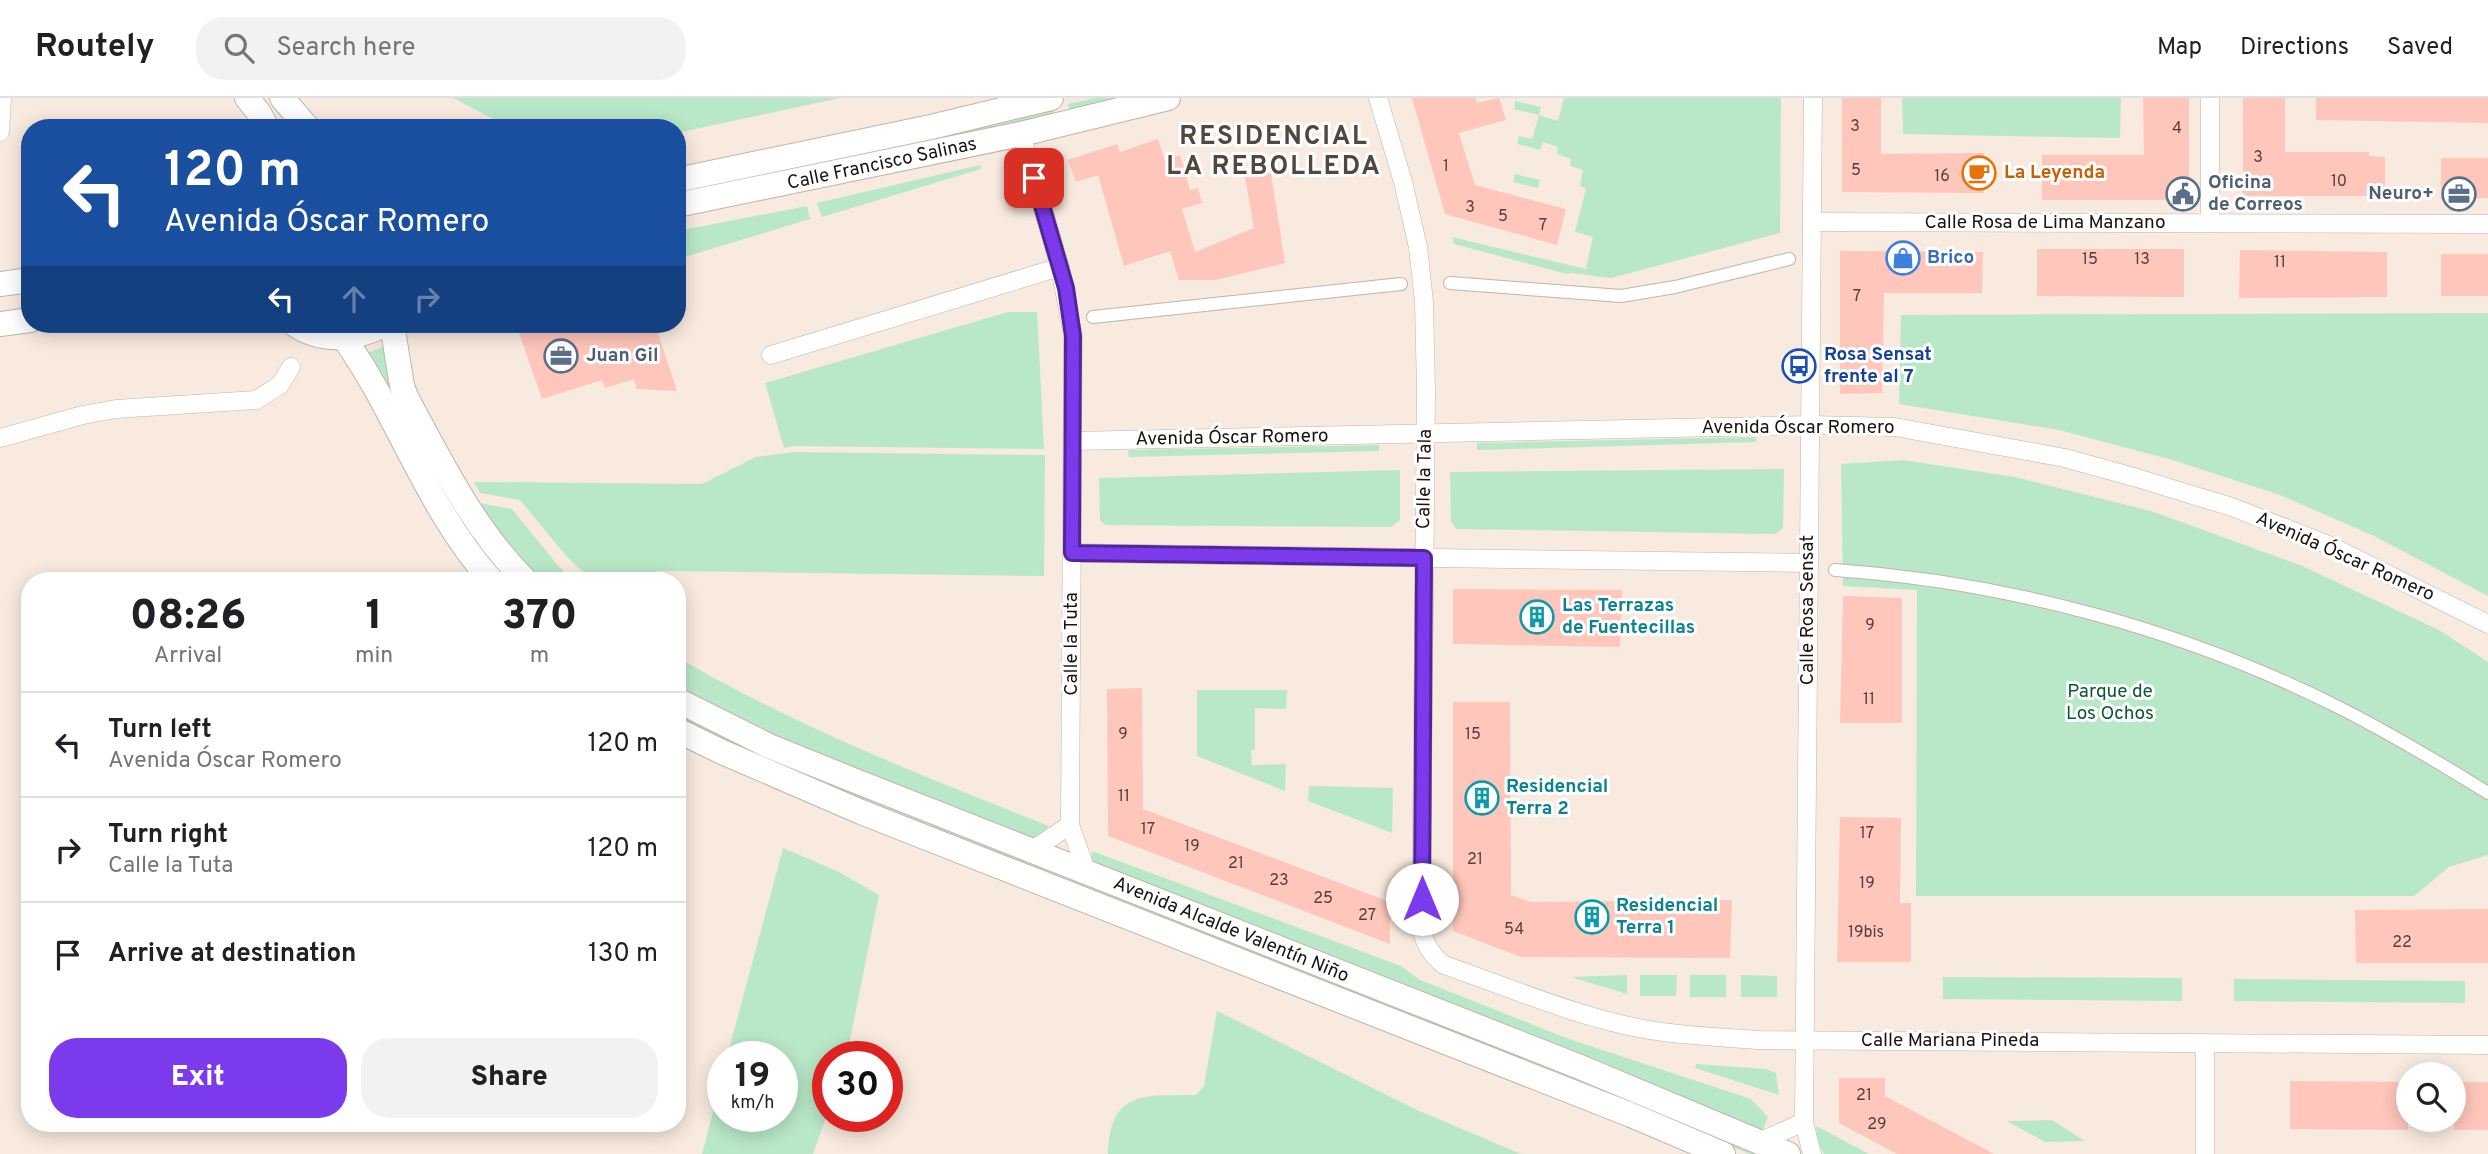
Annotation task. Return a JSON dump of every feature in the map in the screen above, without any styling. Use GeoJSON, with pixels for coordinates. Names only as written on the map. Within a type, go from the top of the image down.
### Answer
{"type":"FeatureCollection","features":[{"type":"Feature","properties":{"kind":"main road"},"geometry":{"type":"LineString","coordinates":[[247,98],[263,119]]}},
{"type":"Feature","properties":{"kind":"main road"},"geometry":{"type":"LineString","coordinates":[[282,98],[300,119]]}},
{"type":"Feature","properties":{"kind":"main road","name":"Calle Francisco Salinas"},"geometry":{"type":"LineString","coordinates":[[686,178],[931,127],[1051,98]]}},
{"type":"Feature","properties":{"kind":"main road","name":"Calle Francisco Salinas"},"geometry":{"type":"LineString","coordinates":[[686,203],[1021,134],[1168,98]]}},
{"type":"Feature","properties":{"kind":"main road"},"geometry":{"type":"LineString","coordinates":[[0,284],[21,281]]}},
{"type":"Feature","properties":{"kind":"main road"},"geometry":{"type":"LineString","coordinates":[[0,324],[21,321]]}},
{"type":"Feature","properties":{"kind":"main road"},"geometry":{"type":"LineString","coordinates":[[313,333],[344,338],[369,333]]}},
{"type":"Feature","properties":{"kind":"main road"},"geometry":{"type":"LineString","coordinates":[[393,333],[406,397],[460,494],[519,572]]}},
{"type":"Feature","properties":{"kind":"main road"},"geometry":{"type":"LineString","coordinates":[[344,338],[368,371],[445,519],[485,572]]}},
{"type":"Feature","properties":{"kind":"main road","name":"Avenida Alcalde Valentín Niño"},"geometry":{"type":"LineString","coordinates":[[686,704],[769,746],[1580,1067],[1788,1154]]}},
{"type":"Feature","properties":{"kind":"main road","name":"Avenida Alcalde Valentín Niño"},"geometry":{"type":"LineString","coordinates":[[686,734],[861,812],[1631,1115],[1723,1154]]}},
{"type":"Feature","properties":{"kind":"street"},"geometry":{"type":"LineString","coordinates":[[0,132],[2,98]]}},
{"type":"Feature","properties":{"kind":"street","name":"Calle la Tala"},"geometry":{"type":"LineString","coordinates":[[1378,98],[1403,182],[1418,247],[1424,302],[1426,434],[1421,926],[1428,949]]}},
{"type":"Feature","properties":{"kind":"street","name":"Calle Rosa Sensat"},"geometry":{"type":"LineString","coordinates":[[1812,1154],[1804,1122],[1804,1040],[1813,98]]}},
{"type":"Feature","properties":{"kind":"street"},"geometry":{"type":"LineString","coordinates":[[2210,98],[2210,223]]}},
{"type":"Feature","properties":{"kind":"street","name":"Calle la Tuta"},"geometry":{"type":"LineString","coordinates":[[1021,134],[1060,267],[1073,336],[1070,825],[1087,873]]}},
{"type":"Feature","properties":{"kind":"street","name":"Calle Rosa de Lima Manzano"},"geometry":{"type":"LineString","coordinates":[[1812,222],[2488,224]]}},
{"type":"Feature","properties":{"kind":"street"},"geometry":{"type":"LineString","coordinates":[[1450,283],[1621,296],[1675,287],[1789,259]]}},
{"type":"Feature","properties":{"kind":"street"},"geometry":{"type":"LineString","coordinates":[[771,355],[1060,267]]}},
{"type":"Feature","properties":{"kind":"street"},"geometry":{"type":"LineString","coordinates":[[1093,317],[1401,284]]}},
{"type":"Feature","properties":{"kind":"street"},"geometry":{"type":"LineString","coordinates":[[0,438],[83,415],[116,409],[256,400],[280,385],[291,367]]}},
{"type":"Feature","properties":{"kind":"street","name":"Avenida Óscar Romero"},"geometry":{"type":"LineString","coordinates":[[1073,441],[1810,425],[1895,427],[2065,458],[2232,507],[2331,546],[2487,623]]}},
{"type":"Feature","properties":{"kind":"street"},"geometry":{"type":"LineString","coordinates":[[1072,553],[1809,562]]}},
{"type":"Feature","properties":{"kind":"street"},"geometry":{"type":"LineString","coordinates":[[1835,570],[1900,576],[2032,600],[2109,619],[2192,646],[2270,676],[2338,707],[2433,758],[2488,793]]}},
{"type":"Feature","properties":{"kind":"street"},"geometry":{"type":"LineString","coordinates":[[1031,851],[1070,825]]}},
{"type":"Feature","properties":{"kind":"street","name":"Calle Mariana Pineda"},"geometry":{"type":"LineString","coordinates":[[1428,949],[1444,965],[1565,1007],[1627,1025],[1693,1035],[1804,1040],[2488,1045]]}},
{"type":"Feature","properties":{"kind":"street"},"geometry":{"type":"LineString","coordinates":[[2204,1154],[2205,1043]]}},
{"type":"Feature","properties":{"kind":"street"},"geometry":{"type":"LineString","coordinates":[[1761,1142],[1804,1122]]}},
{"type":"Feature","properties":{"kind":"green space"},"geometry":{"type":"Polygon","coordinates":[[[453,98],[840,98],[686,131],[686,119],[493,119],[453,98]]]}},
{"type":"Feature","properties":{"kind":"green space"},"geometry":{"type":"Polygon","coordinates":[[[1095,98],[1122,98],[1070,110],[1068,104],[1095,98]]]}},
{"type":"Feature","properties":{"kind":"green space"},"geometry":{"type":"Polygon","coordinates":[[[1564,98],[1781,98],[1780,233],[1611,278],[1567,274],[1454,244],[1452,237],[1586,269],[1593,237],[1575,232],[1586,189],[1580,186],[1583,170],[1570,166],[1571,159],[1557,154],[1558,147],[1543,142],[1540,150],[1517,144],[1519,136],[1532,139],[1539,115],[1558,121],[1564,98]]]}},
{"type":"Feature","properties":{"kind":"green space"},"geometry":{"type":"Polygon","coordinates":[[[1902,98],[2121,98],[2120,138],[1903,134],[1902,98]]]}},
{"type":"Feature","properties":{"kind":"green space"},"geometry":{"type":"Polygon","coordinates":[[[1515,101],[1541,107],[1539,115],[1514,109],[1515,101]]]}},
{"type":"Feature","properties":{"kind":"green space"},"geometry":{"type":"Polygon","coordinates":[[[1054,108],[1055,113],[961,136],[686,195],[686,189],[1054,108]]]}},
{"type":"Feature","properties":{"kind":"green space"},"geometry":{"type":"Polygon","coordinates":[[[980,165],[981,169],[822,217],[817,203],[980,165]]]}},
{"type":"Feature","properties":{"kind":"green space"},"geometry":{"type":"Polygon","coordinates":[[[1515,174],[1540,180],[1538,188],[1513,182],[1515,174]]]}},
{"type":"Feature","properties":{"kind":"green space"},"geometry":{"type":"Polygon","coordinates":[[[807,206],[810,219],[686,257],[686,229],[807,206]]]}},
{"type":"Feature","properties":{"kind":"green space"},"geometry":{"type":"Polygon","coordinates":[[[1008,312],[1037,312],[1044,449],[784,448],[765,383],[1008,312]]]}},
{"type":"Feature","properties":{"kind":"green space"},"geometry":{"type":"Polygon","coordinates":[[[2488,313],[2488,596],[2374,536],[2280,495],[2176,461],[2059,430],[1899,404],[1901,315],[2488,313]]]}},
{"type":"Feature","properties":{"kind":"green space"},"geometry":{"type":"Polygon","coordinates":[[[384,346],[386,366],[392,384],[388,386],[368,353],[384,346]]]}},
{"type":"Feature","properties":{"kind":"green space"},"geometry":{"type":"Polygon","coordinates":[[[1756,437],[1756,442],[1477,450],[1477,443],[1756,437]]]}},
{"type":"Feature","properties":{"kind":"green space"},"geometry":{"type":"Polygon","coordinates":[[[1379,445],[1379,451],[1129,457],[1128,450],[1379,445]]]}},
{"type":"Feature","properties":{"kind":"green space"},"geometry":{"type":"Polygon","coordinates":[[[794,452],[1045,455],[1044,576],[583,572],[567,557],[520,500],[480,493],[474,482],[702,484],[756,457],[794,452]]]}},
{"type":"Feature","properties":{"kind":"green space","name":"Parque de Los Ochos"},"geometry":{"type":"Polygon","coordinates":[[[1903,460],[2015,477],[2151,511],[2300,565],[2439,630],[2488,662],[2488,855],[2449,867],[2414,896],[1916,896],[1917,590],[1843,586],[1841,464],[1903,460]]]}},
{"type":"Feature","properties":{"kind":"green space"},"geometry":{"type":"Polygon","coordinates":[[[1784,469],[1783,528],[1775,534],[1456,529],[1451,521],[1450,472],[1784,469]]]}},
{"type":"Feature","properties":{"kind":"green space"},"geometry":{"type":"Polygon","coordinates":[[[1400,470],[1400,520],[1391,527],[1106,525],[1100,521],[1099,478],[1400,470]]]}},
{"type":"Feature","properties":{"kind":"green space"},"geometry":{"type":"Polygon","coordinates":[[[479,503],[512,509],[564,572],[534,572],[506,542],[479,503]]]}},
{"type":"Feature","properties":{"kind":"green space"},"geometry":{"type":"Polygon","coordinates":[[[686,662],[813,728],[1049,826],[1037,839],[826,757],[686,691],[686,662]]]}},
{"type":"Feature","properties":{"kind":"green space"},"geometry":{"type":"Polygon","coordinates":[[[1197,690],[1287,690],[1286,709],[1255,708],[1255,750],[1251,750],[1252,765],[1286,764],[1285,791],[1197,756],[1197,690]]]}},
{"type":"Feature","properties":{"kind":"green space"},"geometry":{"type":"Polygon","coordinates":[[[686,716],[1762,1154],[1750,1154],[894,813],[736,747],[686,722],[686,716]]]}},
{"type":"Feature","properties":{"kind":"green space"},"geometry":{"type":"Polygon","coordinates":[[[1309,786],[1393,788],[1392,833],[1308,801],[1309,786]]]}},
{"type":"Feature","properties":{"kind":"green space"},"geometry":{"type":"Polygon","coordinates":[[[783,848],[837,871],[879,895],[850,1041],[812,1041],[812,1132],[821,1132],[813,1154],[702,1154],[708,1132],[798,1132],[798,1041],[731,1041],[783,848]]]}},
{"type":"Feature","properties":{"kind":"green space"},"geometry":{"type":"Polygon","coordinates":[[[1092,851],[1401,966],[1420,980],[1569,1039],[1751,1099],[1768,1117],[1763,1130],[1091,865],[1092,851]]]}},
{"type":"Feature","properties":{"kind":"green space"},"geometry":{"type":"Polygon","coordinates":[[[1627,975],[1627,994],[1571,977],[1627,975]]]}},
{"type":"Feature","properties":{"kind":"green space"},"geometry":{"type":"Polygon","coordinates":[[[1640,975],[1677,975],[1676,996],[1640,996],[1640,975]]]}},
{"type":"Feature","properties":{"kind":"green space"},"geometry":{"type":"Polygon","coordinates":[[[1690,975],[1726,975],[1726,997],[1690,997],[1690,975]]]}},
{"type":"Feature","properties":{"kind":"green space"},"geometry":{"type":"Polygon","coordinates":[[[1741,975],[1777,976],[1777,997],[1741,997],[1741,975]]]}},
{"type":"Feature","properties":{"kind":"green space"},"geometry":{"type":"Polygon","coordinates":[[[1943,977],[2182,978],[2182,1001],[1943,999],[1943,977]]]}},
{"type":"Feature","properties":{"kind":"green space"},"geometry":{"type":"Polygon","coordinates":[[[2234,979],[2465,981],[2465,1003],[2234,1001],[2234,979]]]}},
{"type":"Feature","properties":{"kind":"green space"},"geometry":{"type":"Polygon","coordinates":[[[1217,1011],[1417,1110],[1521,1154],[1108,1154],[1110,1133],[1116,1117],[1124,1107],[1134,1100],[1147,1097],[1196,1095],[1204,1086],[1217,1011]]]}},
{"type":"Feature","properties":{"kind":"green space"},"geometry":{"type":"Polygon","coordinates":[[[1696,1064],[1766,1069],[1776,1073],[1779,1095],[1695,1068],[1696,1064]]]}},
{"type":"Feature","properties":{"kind":"green space"},"geometry":{"type":"Polygon","coordinates":[[[2052,1120],[2085,1141],[2045,1142],[2007,1121],[2052,1120]]]}},
{"type":"Feature","properties":{"kind":"green space"},"geometry":{"type":"Polygon","coordinates":[[[1816,1126],[1869,1154],[1824,1154],[1818,1144],[1816,1126]]]}},
{"type":"Feature","properties":{"kind":"building"},"geometry":{"type":"Polygon","coordinates":[[[1412,98],[1476,98],[1476,103],[1499,98],[1506,120],[1459,133],[1475,185],[1566,209],[1557,245],[1445,214],[1412,98]]]}},
{"type":"Feature","properties":{"kind":"building"},"geometry":{"type":"Polygon","coordinates":[[[1842,98],[1881,98],[1881,154],[1984,153],[1984,193],[1842,192],[1842,98]]]}},
{"type":"Feature","properties":{"kind":"building"},"geometry":{"type":"Polygon","coordinates":[[[2143,98],[2189,98],[2189,200],[2042,200],[2042,155],[2144,155],[2143,98]]]}},
{"type":"Feature","properties":{"kind":"building"},"geometry":{"type":"Polygon","coordinates":[[[2243,98],[2285,98],[2285,152],[2369,152],[2369,156],[2385,157],[2385,196],[2243,196],[2243,98]]]}},
{"type":"Feature","properties":{"kind":"building"},"geometry":{"type":"Polygon","coordinates":[[[2316,98],[2488,98],[2488,123],[2316,120],[2316,98]]]}},
{"type":"Feature","properties":{"kind":"building"},"geometry":{"type":"Polygon","coordinates":[[[1158,139],[1165,161],[1180,155],[1190,190],[1198,188],[1202,203],[1182,209],[1195,252],[1254,228],[1245,177],[1271,173],[1285,263],[1216,280],[1179,280],[1170,251],[1124,266],[1098,175],[1076,182],[1068,160],[1117,144],[1120,152],[1158,139]]]}},
{"type":"Feature","properties":{"kind":"building"},"geometry":{"type":"Polygon","coordinates":[[[2441,158],[2488,158],[2488,198],[2441,199],[2441,158]]]}},
{"type":"Feature","properties":{"kind":"building"},"geometry":{"type":"Polygon","coordinates":[[[2037,249],[2184,249],[2184,297],[2037,296],[2037,249]]]}},
{"type":"Feature","properties":{"kind":"building"},"geometry":{"type":"Polygon","coordinates":[[[2240,250],[2387,252],[2387,297],[2239,298],[2240,250]]]}},
{"type":"Feature","properties":{"kind":"building"},"geometry":{"type":"Polygon","coordinates":[[[1840,251],[1983,252],[1982,293],[1884,293],[1882,393],[1840,394],[1840,251]]]}},
{"type":"Feature","properties":{"kind":"building"},"geometry":{"type":"Polygon","coordinates":[[[2441,254],[2488,254],[2488,296],[2441,296],[2441,254]]]}},
{"type":"Feature","properties":{"kind":"building"},"geometry":{"type":"Polygon","coordinates":[[[519,333],[658,333],[677,391],[637,389],[634,379],[605,388],[602,380],[542,399],[519,333]]]}},
{"type":"Feature","properties":{"kind":"building","name":"Las Terrazas de Fuentecillas"},"geometry":{"type":"Polygon","coordinates":[[[1453,589],[1622,590],[1620,647],[1453,644],[1453,589]]]}},
{"type":"Feature","properties":{"kind":"building"},"geometry":{"type":"Polygon","coordinates":[[[1843,596],[1902,598],[1902,723],[1840,723],[1843,596]]]}},
{"type":"Feature","properties":{"kind":"building"},"geometry":{"type":"Polygon","coordinates":[[[1142,688],[1143,809],[1390,902],[1390,944],[1108,836],[1107,689],[1142,688]]]}},
{"type":"Feature","properties":{"kind":"building"},"geometry":{"type":"Polygon","coordinates":[[[1453,702],[1510,702],[1511,895],[1531,902],[1732,900],[1730,958],[1521,957],[1453,931],[1453,702]]]}},
{"type":"Feature","properties":{"kind":"building"},"geometry":{"type":"Polygon","coordinates":[[[1840,817],[1901,818],[1900,903],[1911,903],[1911,962],[1837,962],[1840,817]]]}},
{"type":"Feature","properties":{"kind":"building"},"geometry":{"type":"Polygon","coordinates":[[[2488,909],[2488,963],[2356,963],[2355,910],[2488,909]]]}},
{"type":"Feature","properties":{"kind":"building"},"geometry":{"type":"Polygon","coordinates":[[[1839,1078],[1885,1078],[1885,1096],[1994,1154],[1897,1154],[1839,1123],[1839,1078]]]}},
{"type":"Feature","properties":{"kind":"building"},"geometry":{"type":"Polygon","coordinates":[[[2290,1081],[2396,1082],[2396,1130],[2290,1129],[2290,1081]]]}},
{"type":"Feature","properties":{"kind":"building"},"geometry":{"type":"Polygon","coordinates":[[[2466,1082],[2488,1082],[2488,1130],[2466,1130],[2466,1082]]]}},
{"type":"Feature","properties":{"kind":"place","name":"La Leyenda"},"geometry":{"type":"Point","coordinates":[1979,173]}},
{"type":"Feature","properties":{"kind":"place","name":"Oficina de Correos"},"geometry":{"type":"Point","coordinates":[2183,194]}},
{"type":"Feature","properties":{"kind":"place","name":"Neuro+"},"geometry":{"type":"Point","coordinates":[2459,194]}},
{"type":"Feature","properties":{"kind":"place","name":"Brico"},"geometry":{"type":"Point","coordinates":[1903,258]}},
{"type":"Feature","properties":{"kind":"place","name":"Juan Gil"},"geometry":{"type":"Point","coordinates":[561,356]}},
{"type":"Feature","properties":{"kind":"place","name":"Rosa Sensat frente al 7"},"geometry":{"type":"Point","coordinates":[1799,366]}},
{"type":"Feature","properties":{"kind":"place","name":"Las Terrazas de Fuentecillas"},"geometry":{"type":"Point","coordinates":[1537,617]}},
{"type":"Feature","properties":{"kind":"place","name":"Residencial Terra 2"},"geometry":{"type":"Point","coordinates":[1482,798]}},
{"type":"Feature","properties":{"kind":"place","name":"Residencial Terra 1"},"geometry":{"type":"Point","coordinates":[1592,917]}},
{"type":"Feature","properties":{"kind":"district","name":"RESIDENCIAL LA REBOLLEDA"},"geometry":{"type":"Point","coordinates":[1274,152]}},
{"type":"Feature","properties":{"kind":"route"},"geometry":{"type":"LineString","coordinates":[[1034,178],[1066,288],[1073,336],[1072,553],[1424,558],[1422,899]]}}]}
